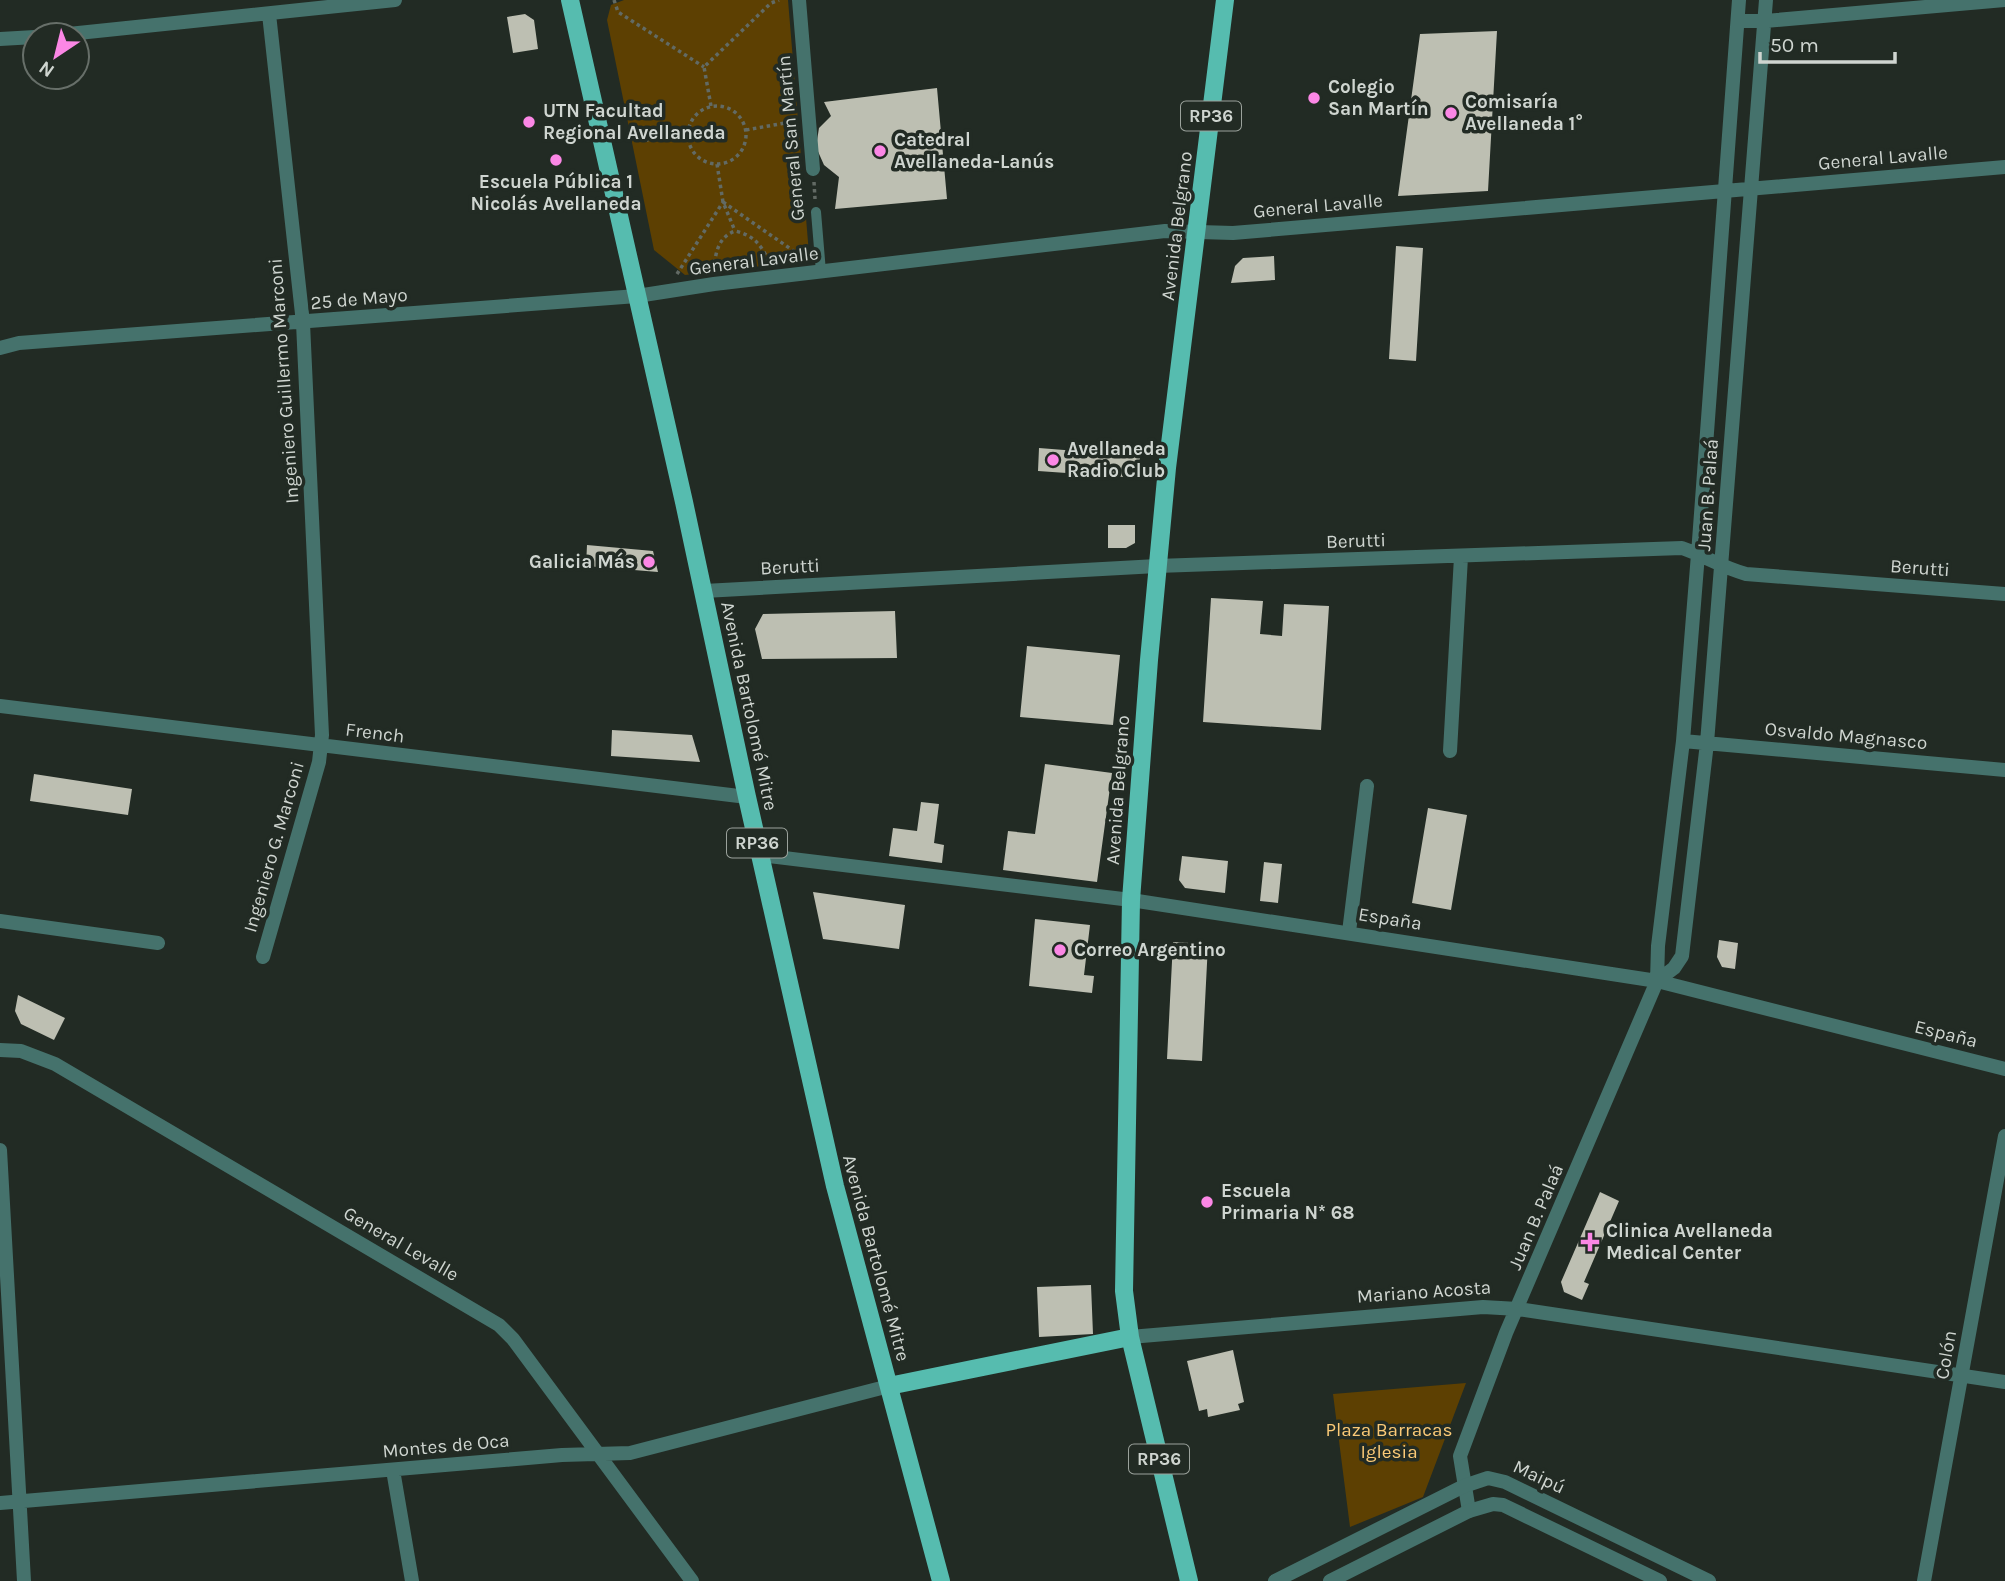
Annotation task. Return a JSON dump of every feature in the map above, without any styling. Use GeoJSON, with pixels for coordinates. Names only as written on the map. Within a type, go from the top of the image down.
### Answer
{"type":"FeatureCollection","features":[{"type":"Feature","properties":{"kind":"main road","name":"Avenida Bartolomé Mitre"},"geometry":{"type":"LineString","coordinates":[[570,0],[843,1221],[941,1581]]}},
{"type":"Feature","properties":{"kind":"main road","name":"Avenida Belgrano"},"geometry":{"type":"LineString","coordinates":[[1189,1581],[1130,1337],[1124,1290],[1131,900],[1157,566],[1225,0]]}},
{"type":"Feature","properties":{"kind":"main road","name":"Mariano Acosta"},"geometry":{"type":"LineString","coordinates":[[889,1386],[1130,1337]]}},
{"type":"Feature","properties":{"kind":"street"},"geometry":{"type":"LineString","coordinates":[[91,32],[394,0]]}},
{"type":"Feature","properties":{"kind":"street","name":"General San Martín"},"geometry":{"type":"LineString","coordinates":[[799,0],[813,169]]}},
{"type":"Feature","properties":{"kind":"street","name":"Juan B. Palaá"},"geometry":{"type":"LineString","coordinates":[[1468,1511],[1460,1457],[1506,1333],[1657,981],[1658,946],[1683,741],[1739,0]]}},
{"type":"Feature","properties":{"kind":"street","name":"Juan B. Palaá"},"geometry":{"type":"LineString","coordinates":[[1657,981],[1674,968],[1682,956],[1707,743],[1766,0]]}},
{"type":"Feature","properties":{"kind":"street"},"geometry":{"type":"LineString","coordinates":[[1738,21],[2005,0]]}},
{"type":"Feature","properties":{"kind":"street","name":"Ingeniero Guillermo Marconi"},"geometry":{"type":"LineString","coordinates":[[269,14],[303,323],[321,746]]}},
{"type":"Feature","properties":{"kind":"street"},"geometry":{"type":"LineString","coordinates":[[0,39],[21,38]]}},
{"type":"Feature","properties":{"kind":"street","name":"General Lavalle"},"geometry":{"type":"LineString","coordinates":[[637,296],[714,284],[1165,231],[1233,233],[2005,167]]}},
{"type":"Feature","properties":{"kind":"street","name":"25 de Mayo"},"geometry":{"type":"LineString","coordinates":[[0,348],[19,344],[637,296]]}},
{"type":"Feature","properties":{"kind":"street","name":"Berutti"},"geometry":{"type":"LineString","coordinates":[[704,591],[1157,566],[1682,548],[1721,567],[1746,574],[2005,594]]}},
{"type":"Feature","properties":{"kind":"street"},"geometry":{"type":"LineString","coordinates":[[1450,751],[1461,557]]}},
{"type":"Feature","properties":{"kind":"street","name":"French"},"geometry":{"type":"LineString","coordinates":[[0,706],[747,797]]}},
{"type":"Feature","properties":{"kind":"street","name":"Osvaldo Magnasco"},"geometry":{"type":"LineString","coordinates":[[1683,741],[2005,770]]}},
{"type":"Feature","properties":{"kind":"street","name":"Ingeniero G. Marconi"},"geometry":{"type":"LineString","coordinates":[[263,957],[321,746]]}},
{"type":"Feature","properties":{"kind":"street"},"geometry":{"type":"LineString","coordinates":[[1349,932],[1367,786]]}},
{"type":"Feature","properties":{"kind":"street","name":"España"},"geometry":{"type":"LineString","coordinates":[[760,855],[1131,900],[1657,981],[2005,1069]]}},
{"type":"Feature","properties":{"kind":"street"},"geometry":{"type":"LineString","coordinates":[[0,921],[158,943]]}},
{"type":"Feature","properties":{"kind":"street","name":"General Levalle"},"geometry":{"type":"LineString","coordinates":[[0,1050],[21,1051],[55,1064],[499,1325],[513,1339],[692,1581]]}},
{"type":"Feature","properties":{"kind":"street","name":"Colón"},"geometry":{"type":"LineString","coordinates":[[1924,1581],[2005,1136]]}},
{"type":"Feature","properties":{"kind":"street"},"geometry":{"type":"LineString","coordinates":[[0,1150],[24,1581]]}},
{"type":"Feature","properties":{"kind":"street","name":"Mariano Acosta"},"geometry":{"type":"LineString","coordinates":[[1130,1337],[1483,1307],[1518,1309],[2005,1382]]}},
{"type":"Feature","properties":{"kind":"street","name":"Montes de Oca"},"geometry":{"type":"LineString","coordinates":[[0,1503],[19,1499],[562,1455],[631,1453],[889,1386]]}},
{"type":"Feature","properties":{"kind":"street"},"geometry":{"type":"LineString","coordinates":[[393,1470],[412,1581]]}},
{"type":"Feature","properties":{"kind":"street","name":"Maipú"},"geometry":{"type":"LineString","coordinates":[[1275,1581],[1464,1486],[1488,1478],[1505,1482],[1709,1581]]}},
{"type":"Feature","properties":{"kind":"street"},"geometry":{"type":"LineString","coordinates":[[1330,1581],[1468,1511],[1493,1504],[1503,1506],[1660,1581]]}},
{"type":"Feature","properties":{"kind":"lane","name":"General San Martín"},"geometry":{"type":"LineString","coordinates":[[816,212],[821,272]]}},
{"type":"Feature","properties":{"kind":"path"},"geometry":{"type":"LineString","coordinates":[[614,0],[618,12],[704,67],[711,106]]}},
{"type":"Feature","properties":{"kind":"path"},"geometry":{"type":"LineString","coordinates":[[704,67],[771,3],[779,0]]}},
{"type":"Feature","properties":{"kind":"path"},"geometry":{"type":"LineString","coordinates":[[711,106],[720,106],[737,113],[746,130],[740,153],[733,159],[717,164],[696,154],[688,131],[695,115],[711,106]]}},
{"type":"Feature","properties":{"kind":"path"},"geometry":{"type":"LineString","coordinates":[[746,130],[809,119]]}},
{"type":"Feature","properties":{"kind":"path"},"geometry":{"type":"LineString","coordinates":[[638,140],[689,140]]}},
{"type":"Feature","properties":{"kind":"path"},"geometry":{"type":"LineString","coordinates":[[717,164],[723,202],[735,231]]}},
{"type":"Feature","properties":{"kind":"path","name":"General San Martín"},"geometry":{"type":"LineString","coordinates":[[813,169],[816,212]]}},
{"type":"Feature","properties":{"kind":"path"},"geometry":{"type":"LineString","coordinates":[[723,202],[795,252],[804,274]]}},
{"type":"Feature","properties":{"kind":"path"},"geometry":{"type":"LineString","coordinates":[[678,289],[676,276],[680,267],[723,202]]}},
{"type":"Feature","properties":{"kind":"path"},"geometry":{"type":"LineString","coordinates":[[714,284],[717,249],[722,240],[735,231],[749,234],[758,243],[769,262],[772,277]]}},
{"type":"Feature","properties":{"kind":"green space"},"geometry":{"type":"Polygon","coordinates":[[[624,0],[788,0],[809,254],[803,261],[685,275],[654,250],[607,20],[611,5],[624,0]]]}},
{"type":"Feature","properties":{"kind":"green space","name":"Plaza Barracas Iglesia"},"geometry":{"type":"Polygon","coordinates":[[[1466,1383],[1423,1497],[1350,1527],[1333,1394],[1466,1383]]]}},
{"type":"Feature","properties":{"kind":"building"},"geometry":{"type":"Polygon","coordinates":[[[525,14],[534,20],[538,49],[513,53],[507,17],[525,14]]]}},
{"type":"Feature","properties":{"kind":"building","name":"Comisaría Avellaneda 1°"},"geometry":{"type":"Polygon","coordinates":[[[1497,31],[1488,191],[1398,196],[1420,34],[1497,31]]]}},
{"type":"Feature","properties":{"kind":"building","name":"Catedral Avellaneda-Lanús"},"geometry":{"type":"Polygon","coordinates":[[[937,88],[947,199],[835,209],[839,177],[824,165],[816,147],[819,128],[831,116],[824,102],[937,88]]]}},
{"type":"Feature","properties":{"kind":"building"},"geometry":{"type":"Polygon","coordinates":[[[1396,246],[1423,248],[1416,361],[1389,359],[1396,246]]]}},
{"type":"Feature","properties":{"kind":"building"},"geometry":{"type":"Polygon","coordinates":[[[1274,256],[1275,280],[1231,283],[1235,266],[1243,258],[1274,256]]]}},
{"type":"Feature","properties":{"kind":"building"},"geometry":{"type":"Polygon","coordinates":[[[1039,448],[1140,456],[1138,478],[1038,471],[1039,448]]]}},
{"type":"Feature","properties":{"kind":"building"},"geometry":{"type":"Polygon","coordinates":[[[1108,525],[1135,525],[1135,543],[1126,548],[1108,548],[1108,525]]]}},
{"type":"Feature","properties":{"kind":"building"},"geometry":{"type":"Polygon","coordinates":[[[587,545],[653,551],[658,572],[586,566],[587,545]]]}},
{"type":"Feature","properties":{"kind":"building"},"geometry":{"type":"Polygon","coordinates":[[[1211,598],[1263,601],[1260,634],[1282,636],[1284,604],[1329,606],[1321,730],[1203,722],[1211,598]]]}},
{"type":"Feature","properties":{"kind":"building"},"geometry":{"type":"Polygon","coordinates":[[[895,611],[897,658],[762,659],[755,629],[763,614],[895,611]]]}},
{"type":"Feature","properties":{"kind":"building"},"geometry":{"type":"Polygon","coordinates":[[[1027,646],[1120,655],[1113,725],[1020,717],[1027,646]]]}},
{"type":"Feature","properties":{"kind":"building"},"geometry":{"type":"Polygon","coordinates":[[[612,730],[692,735],[700,762],[611,756],[612,730]]]}},
{"type":"Feature","properties":{"kind":"building"},"geometry":{"type":"Polygon","coordinates":[[[1045,764],[1112,773],[1097,882],[1003,870],[1008,831],[1035,834],[1045,764]]]}},
{"type":"Feature","properties":{"kind":"building"},"geometry":{"type":"Polygon","coordinates":[[[34,774],[132,789],[128,815],[30,801],[34,774]]]}},
{"type":"Feature","properties":{"kind":"building"},"geometry":{"type":"Polygon","coordinates":[[[921,802],[939,804],[934,843],[944,845],[942,863],[889,856],[893,828],[917,831],[921,802]]]}},
{"type":"Feature","properties":{"kind":"building"},"geometry":{"type":"Polygon","coordinates":[[[1428,808],[1467,815],[1451,910],[1412,903],[1428,808]]]}},
{"type":"Feature","properties":{"kind":"building"},"geometry":{"type":"Polygon","coordinates":[[[1182,856],[1228,861],[1225,893],[1185,888],[1179,880],[1182,856]]]}},
{"type":"Feature","properties":{"kind":"building"},"geometry":{"type":"Polygon","coordinates":[[[1264,862],[1282,864],[1278,903],[1260,901],[1264,862]]]}},
{"type":"Feature","properties":{"kind":"building"},"geometry":{"type":"Polygon","coordinates":[[[813,892],[905,905],[899,949],[823,939],[813,892]]]}},
{"type":"Feature","properties":{"kind":"building","name":"Correo Argentino"},"geometry":{"type":"Polygon","coordinates":[[[1035,919],[1090,925],[1084,975],[1094,976],[1092,993],[1029,986],[1035,919]]]}},
{"type":"Feature","properties":{"kind":"building"},"geometry":{"type":"Polygon","coordinates":[[[1719,940],[1738,943],[1735,969],[1722,967],[1717,957],[1719,940]]]}},
{"type":"Feature","properties":{"kind":"building"},"geometry":{"type":"Polygon","coordinates":[[[1173,942],[1208,944],[1202,1061],[1167,1059],[1173,942]]]}},
{"type":"Feature","properties":{"kind":"building"},"geometry":{"type":"Polygon","coordinates":[[[18,995],[65,1018],[54,1040],[21,1024],[15,1011],[18,995]]]}},
{"type":"Feature","properties":{"kind":"building","name":"Clinica Avellaneda Medical Center"},"geometry":{"type":"Polygon","coordinates":[[[1600,1192],[1619,1201],[1584,1282],[1589,1284],[1582,1300],[1564,1292],[1561,1282],[1600,1192]]]}},
{"type":"Feature","properties":{"kind":"building"},"geometry":{"type":"Polygon","coordinates":[[[1091,1285],[1093,1334],[1039,1337],[1037,1287],[1091,1285]]]}},
{"type":"Feature","properties":{"kind":"building"},"geometry":{"type":"Polygon","coordinates":[[[1233,1350],[1244,1402],[1238,1404],[1240,1410],[1208,1417],[1207,1409],[1199,1411],[1187,1361],[1233,1350]]]}},
{"type":"Feature","properties":{"kind":"place","name":"Colegio San Martín"},"geometry":{"type":"Point","coordinates":[1314,98]}},
{"type":"Feature","properties":{"kind":"place","name":"Comisaría Avellaneda 1°"},"geometry":{"type":"Point","coordinates":[1451,113]}},
{"type":"Feature","properties":{"kind":"place","name":"UTN Facultad Regional Avellaneda"},"geometry":{"type":"Point","coordinates":[529,122]}},
{"type":"Feature","properties":{"kind":"place","name":"Catedral Avellaneda-Lanús"},"geometry":{"type":"Point","coordinates":[880,151]}},
{"type":"Feature","properties":{"kind":"place","name":"Escuela Pública 1 Nicolás Avellaneda"},"geometry":{"type":"Point","coordinates":[556,160]}},
{"type":"Feature","properties":{"kind":"place","name":"Avellaneda Radio Club"},"geometry":{"type":"Point","coordinates":[1053,460]}},
{"type":"Feature","properties":{"kind":"place","name":"Galicia Más"},"geometry":{"type":"Point","coordinates":[649,562]}},
{"type":"Feature","properties":{"kind":"place","name":"Correo Argentino"},"geometry":{"type":"Point","coordinates":[1060,950]}},
{"type":"Feature","properties":{"kind":"place","name":"Escuela Primaria N* 68"},"geometry":{"type":"Point","coordinates":[1207,1202]}},
{"type":"Feature","properties":{"kind":"place","name":"Clinica Avellaneda Medical Center"},"geometry":{"type":"Point","coordinates":[1590,1242]}}]}
